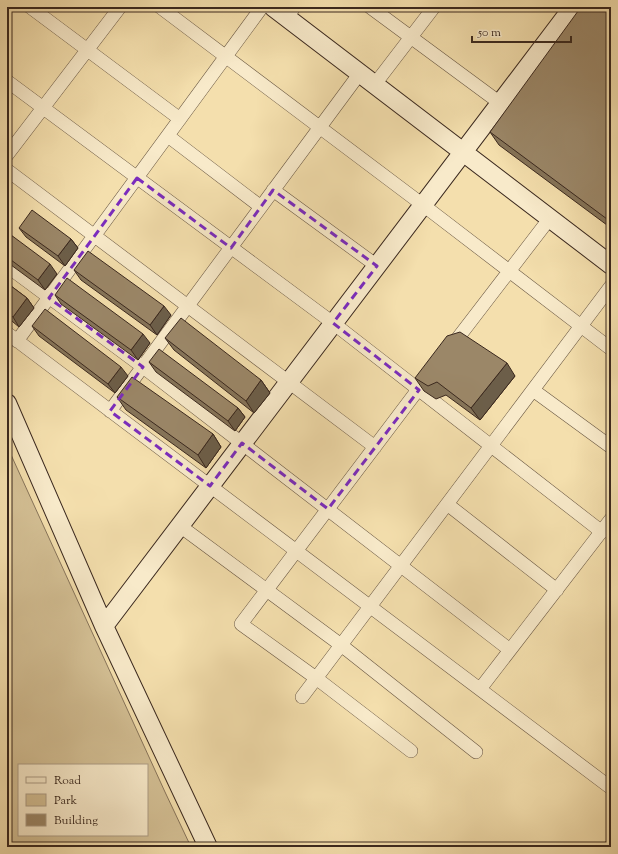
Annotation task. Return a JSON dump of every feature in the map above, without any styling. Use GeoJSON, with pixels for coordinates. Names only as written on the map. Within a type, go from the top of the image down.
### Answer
{"type":"FeatureCollection","features":[{"type":"Feature","properties":{"kind":"street"},"geometry":{"type":"LineString","coordinates":[[30,7],[180,119]]}},
{"type":"Feature","properties":{"kind":"street"},"geometry":{"type":"LineString","coordinates":[[7,155],[120,7]]}},
{"type":"Feature","properties":{"kind":"street"},"geometry":{"type":"LineString","coordinates":[[160,7],[611,349]]}},
{"type":"Feature","properties":{"kind":"street"},"geometry":{"type":"LineString","coordinates":[[262,7],[49,298],[12,337],[611,788]]}},
{"type":"Feature","properties":{"kind":"street"},"geometry":{"type":"LineString","coordinates":[[370,7],[500,103]]}},
{"type":"Feature","properties":{"kind":"street"},"geometry":{"type":"LineString","coordinates":[[375,84],[434,7]]}},
{"type":"Feature","properties":{"kind":"street"},"geometry":{"type":"LineString","coordinates":[[104,626],[573,7]]}},
{"type":"Feature","properties":{"kind":"street"},"geometry":{"type":"LineString","coordinates":[[285,11],[360,73],[611,265]]}},
{"type":"Feature","properties":{"kind":"street"},"geometry":{"type":"LineString","coordinates":[[110,411],[360,73]]}},
{"type":"Feature","properties":{"kind":"street"},"geometry":{"type":"LineString","coordinates":[[7,81],[333,324],[602,532]]}},
{"type":"Feature","properties":{"kind":"street"},"geometry":{"type":"LineString","coordinates":[[168,136],[261,207]]}},
{"type":"Feature","properties":{"kind":"street"},"geometry":{"type":"LineString","coordinates":[[7,170],[375,447]]}},
{"type":"Feature","properties":{"kind":"street"},"geometry":{"type":"LineString","coordinates":[[273,190],[377,266]]}},
{"type":"Feature","properties":{"kind":"street"},"geometry":{"type":"LineString","coordinates":[[442,358],[550,218]]}},
{"type":"Feature","properties":{"kind":"street"},"geometry":{"type":"LineString","coordinates":[[7,266],[143,367],[510,650]]}},
{"type":"Feature","properties":{"kind":"street"},"geometry":{"type":"LineString","coordinates":[[302,697],[611,286]]}},
{"type":"Feature","properties":{"kind":"street"},"geometry":{"type":"LineString","coordinates":[[411,751],[316,678],[241,624],[433,371]]}},
{"type":"Feature","properties":{"kind":"street"},"geometry":{"type":"LineString","coordinates":[[533,390],[611,447]]}},
{"type":"Feature","properties":{"kind":"street"},"geometry":{"type":"LineString","coordinates":[[7,403],[104,626],[208,847]]}},
{"type":"Feature","properties":{"kind":"street"},"geometry":{"type":"LineString","coordinates":[[447,504],[556,590]]}},
{"type":"Feature","properties":{"kind":"street"},"geometry":{"type":"LineString","coordinates":[[480,689],[611,519]]}},
{"type":"Feature","properties":{"kind":"street"},"geometry":{"type":"LineString","coordinates":[[180,526],[341,645],[476,752]]}},
{"type":"Feature","properties":{"kind":"highlighted area"},"geometry":{"type":"Polygon","coordinates":[[[137,178],[231,248],[273,190],[377,266],[333,323],[419,390],[328,509],[242,443],[210,486],[110,411],[143,367],[49,298],[137,178]]]}},
{"type":"Feature","properties":{"kind":"green space"},"geometry":{"type":"Polygon","coordinates":[[[7,446],[165,792],[191,847],[7,847],[7,446]]]}},
{"type":"Feature","properties":{"kind":"building"},"geometry":{"type":"Polygon","coordinates":[[[581,7],[611,7],[611,222],[490,132],[581,7]]]}},
{"type":"Feature","properties":{"kind":"building"},"geometry":{"type":"Polygon","coordinates":[[[32,210],[71,239],[58,256],[19,228],[32,210]]]}},
{"type":"Feature","properties":{"kind":"building"},"geometry":{"type":"Polygon","coordinates":[[[7,232],[50,264],[38,280],[7,257],[7,232]]]}},
{"type":"Feature","properties":{"kind":"building"},"geometry":{"type":"Polygon","coordinates":[[[88,251],[164,306],[150,325],[74,270],[88,251]]]}},
{"type":"Feature","properties":{"kind":"building"},"geometry":{"type":"Polygon","coordinates":[[[67,278],[143,334],[131,350],[55,295],[67,278]]]}},
{"type":"Feature","properties":{"kind":"building"},"geometry":{"type":"Polygon","coordinates":[[[7,283],[27,298],[13,317],[7,313],[7,283]]]}},
{"type":"Feature","properties":{"kind":"building"},"geometry":{"type":"Polygon","coordinates":[[[45,309],[121,367],[108,384],[32,326],[45,309]]]}},
{"type":"Feature","properties":{"kind":"building"},"geometry":{"type":"Polygon","coordinates":[[[181,318],[261,380],[246,401],[165,338],[181,318]]]}},
{"type":"Feature","properties":{"kind":"building"},"geometry":{"type":"Polygon","coordinates":[[[460,332],[507,363],[471,408],[437,382],[428,386],[415,378],[447,336],[460,332]]]}},
{"type":"Feature","properties":{"kind":"building"},"geometry":{"type":"Polygon","coordinates":[[[159,349],[238,408],[228,421],[149,362],[159,349]]]}},
{"type":"Feature","properties":{"kind":"building"},"geometry":{"type":"Polygon","coordinates":[[[132,377],[213,434],[198,455],[117,397],[132,377]]]}}]}
